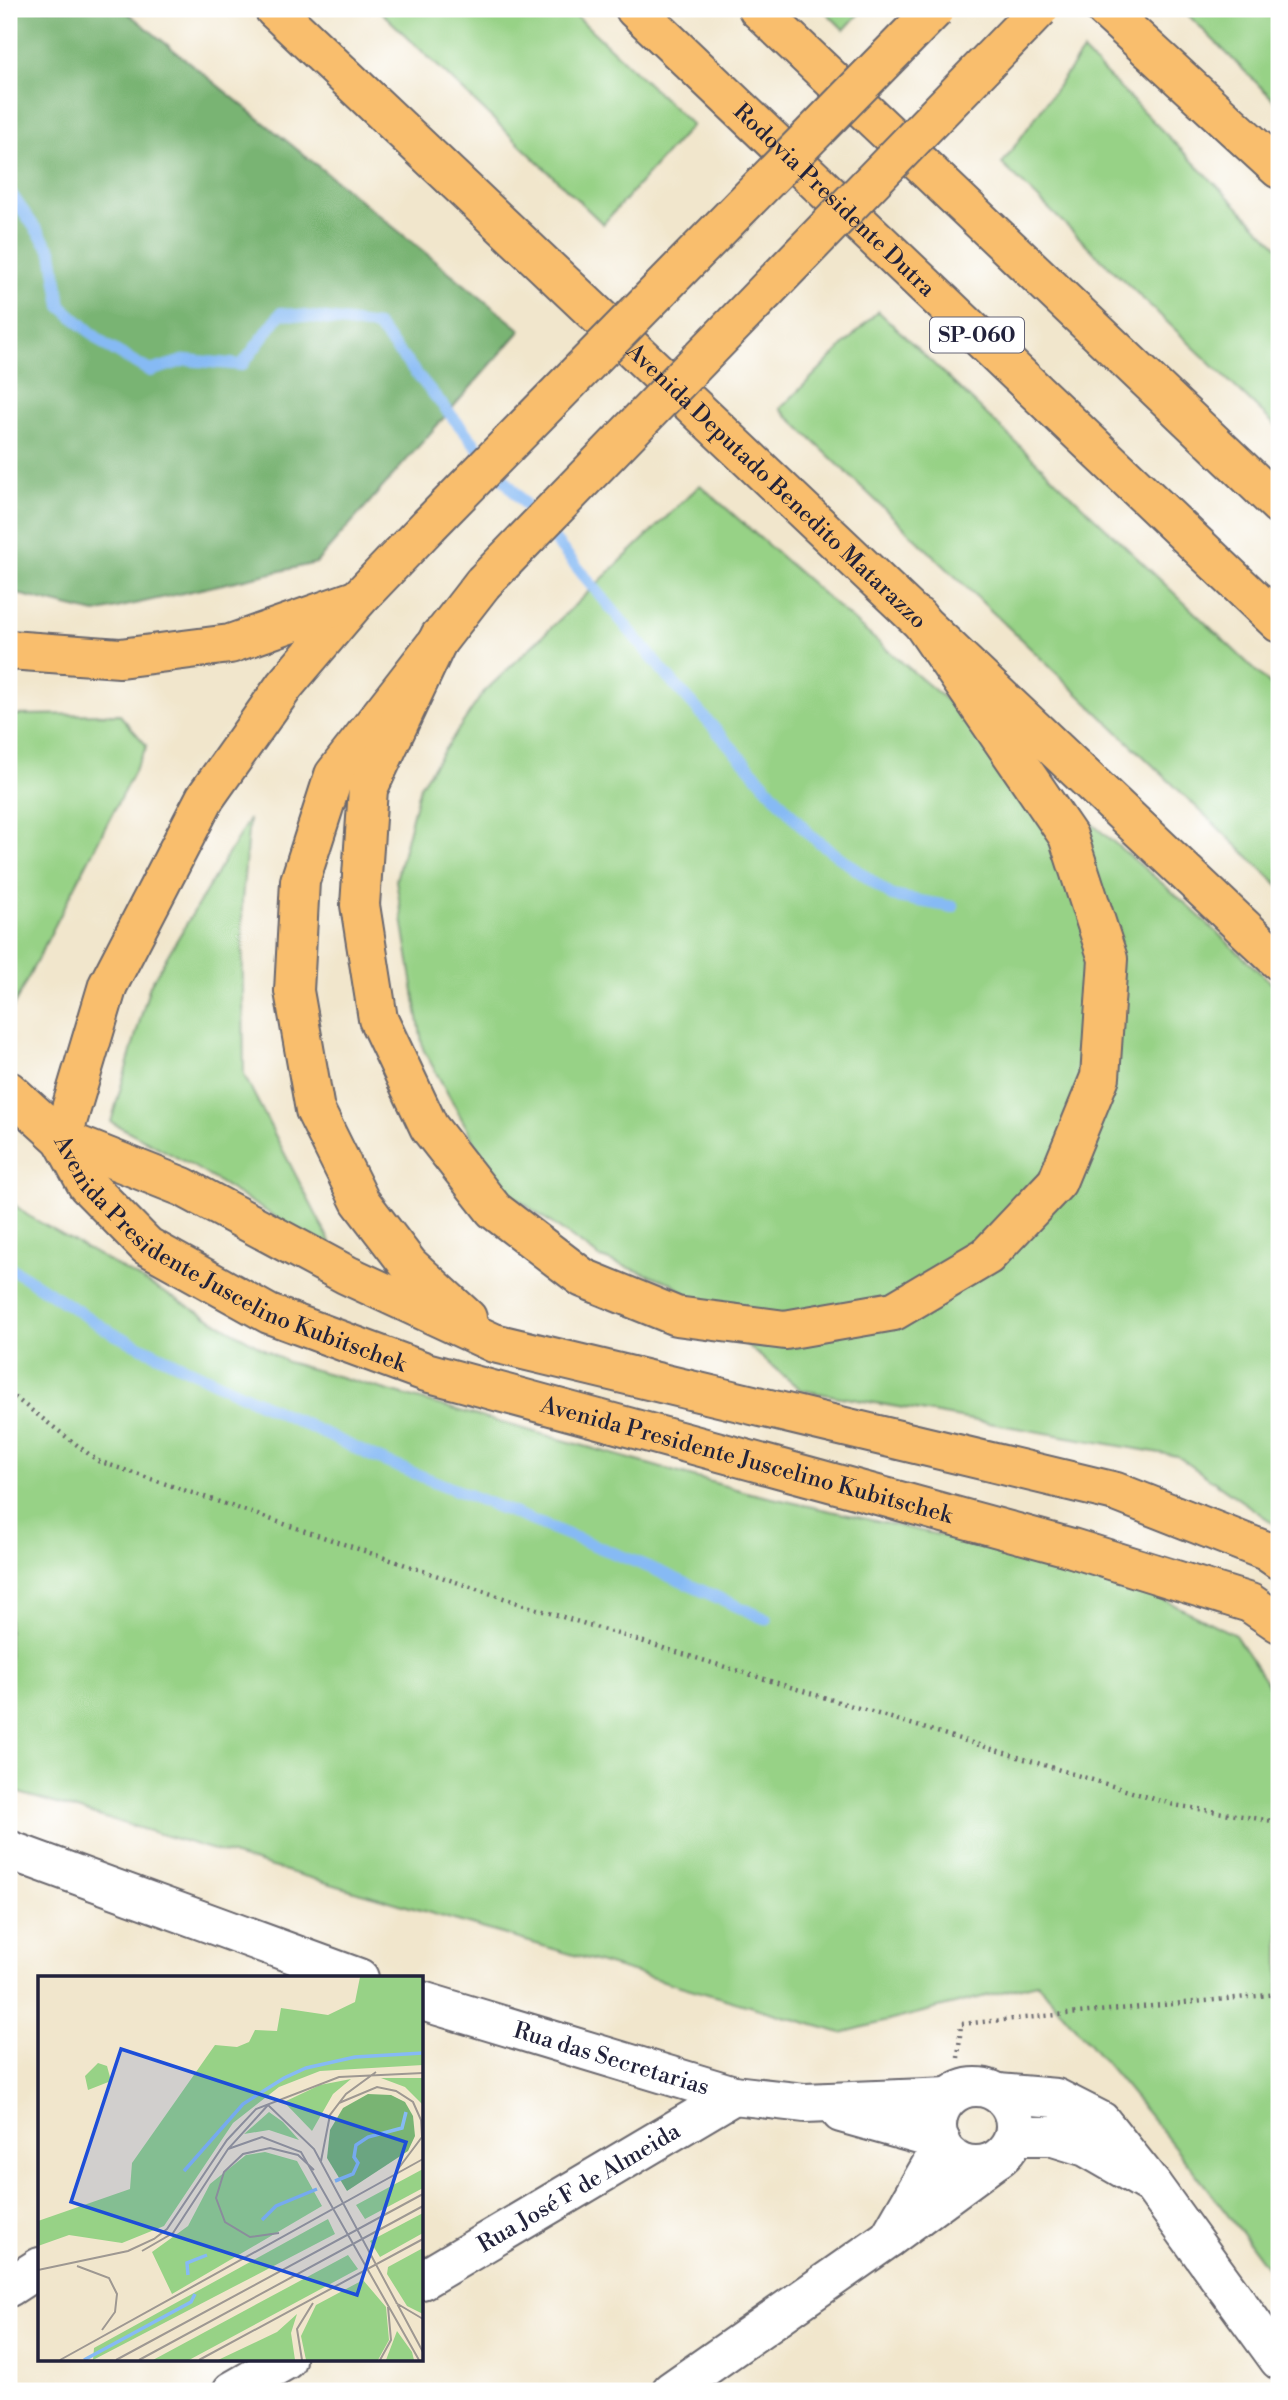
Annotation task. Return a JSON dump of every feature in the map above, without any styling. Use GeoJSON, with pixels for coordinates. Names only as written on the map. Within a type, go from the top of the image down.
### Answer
{"type":"FeatureCollection","features":[{"type":"Feature","properties":{"kind":"main road"},"geometry":{"type":"LineString","coordinates":[[249,9],[307,40]]}},
{"type":"Feature","properties":{"kind":"main road","name":"Avenida Deputado Benedito Matarazzo"},"geometry":{"type":"LineString","coordinates":[[274,9],[1279,961]]}},
{"type":"Feature","properties":{"kind":"main road","name":"Rodovia Presidente Dutra"},"geometry":{"type":"LineString","coordinates":[[635,9],[1279,623]]}},
{"type":"Feature","properties":{"kind":"main road"},"geometry":{"type":"LineString","coordinates":[[758,9],[1279,505]]}},
{"type":"Feature","properties":{"kind":"main road"},"geometry":{"type":"LineString","coordinates":[[9,1091],[62,1139],[108,985],[205,798],[285,685],[358,599],[429,525],[935,9]]}},
{"type":"Feature","properties":{"kind":"main road"},"geometry":{"type":"LineString","coordinates":[[494,1343],[409,1265],[360,1201],[314,1110],[294,991],[300,881],[334,775],[483,583],[1039,9]]}},
{"type":"Feature","properties":{"kind":"main road"},"geometry":{"type":"LineString","coordinates":[[1105,9],[1279,169]]}},
{"type":"Feature","properties":{"kind":"main road"},"geometry":{"type":"LineString","coordinates":[[9,650],[120,657],[230,644],[358,599]]}},
{"type":"Feature","properties":{"kind":"main road"},"geometry":{"type":"LineString","coordinates":[[440,636],[368,789],[360,905],[378,1019],[429,1127],[494,1210],[583,1278],[676,1316],[785,1330],[894,1311],[987,1256],[1058,1182],[1100,1077],[1108,959],[1068,836],[918,617]]}},
{"type":"Feature","properties":{"kind":"main road","name":"Avenida Presidente Juscelino Kubitschek"},"geometry":{"type":"LineString","coordinates":[[62,1139],[183,1187],[347,1275],[494,1343],[1116,1492],[1266,1551],[1279,1560]]}},
{"type":"Feature","properties":{"kind":"main road","name":"Avenida Presidente Juscelino Kubitschek"},"geometry":{"type":"LineString","coordinates":[[62,1139],[87,1185],[147,1246],[269,1314],[426,1372],[1086,1552],[1250,1603],[1279,1623]]}},
{"type":"Feature","properties":{"kind":"street"},"geometry":{"type":"LineString","coordinates":[[9,1850],[354,1976]]}},
{"type":"Feature","properties":{"kind":"street","name":"Rua das Secretarias"},"geometry":{"type":"LineString","coordinates":[[425,2006],[734,2095],[805,2103],[942,2143]]}},
{"type":"Feature","properties":{"kind":"street"},"geometry":{"type":"LineString","coordinates":[[671,2391],[888,2238],[1003,2149],[1016,2123],[1007,2101],[986,2087],[973,2086],[954,2094],[941,2108],[937,2120],[942,2143],[958,2161],[969,2165],[1003,2149],[1050,2136],[1086,2147],[1152,2185]]}},
{"type":"Feature","properties":{"kind":"street"},"geometry":{"type":"LineString","coordinates":[[998,2093],[1056,2098],[1101,2121],[1152,2185],[1279,2360]]}},
{"type":"Feature","properties":{"kind":"street","name":"Rua das Secretarias"},"geometry":{"type":"LineString","coordinates":[[805,2103],[954,2094]]}},
{"type":"Feature","properties":{"kind":"street","name":"Rua José F de Almeida"},"geometry":{"type":"LineString","coordinates":[[424,2279],[734,2095]]}},
{"type":"Feature","properties":{"kind":"street"},"geometry":{"type":"LineString","coordinates":[[888,2238],[942,2143]]}},
{"type":"Feature","properties":{"kind":"street"},"geometry":{"type":"LineString","coordinates":[[9,2287],[38,2268]]}},
{"type":"Feature","properties":{"kind":"street"},"geometry":{"type":"LineString","coordinates":[[232,2391],[283,2362]]}},
{"type":"Feature","properties":{"kind":"path"},"geometry":{"type":"LineString","coordinates":[[9,1393],[98,1461],[514,1602],[1174,1805],[1279,1822]]}},
{"type":"Feature","properties":{"kind":"path"},"geometry":{"type":"LineString","coordinates":[[954,2094],[961,2024],[1279,1994]]}},
{"type":"Feature","properties":{"kind":"green space"},"geometry":{"type":"Polygon","coordinates":[[[9,9],[123,9],[521,330],[316,563],[95,613],[9,592],[9,9]]]}},
{"type":"Feature","properties":{"kind":"green space"},"geometry":{"type":"Polygon","coordinates":[[[378,9],[569,9],[692,125],[603,224],[378,9]]]}},
{"type":"Feature","properties":{"kind":"green space"},"geometry":{"type":"Polygon","coordinates":[[[823,9],[863,9],[844,30],[823,9]]]}},
{"type":"Feature","properties":{"kind":"green space"},"geometry":{"type":"Polygon","coordinates":[[[1182,9],[1279,9],[1279,105],[1182,9]]]}},
{"type":"Feature","properties":{"kind":"green space"},"geometry":{"type":"Polygon","coordinates":[[[1083,51],[1279,248],[1279,429],[1002,164],[1083,51]]]}},
{"type":"Feature","properties":{"kind":"green space"},"geometry":{"type":"Polygon","coordinates":[[[878,311],[1279,693],[1279,886],[780,409],[878,311]]]}},
{"type":"Feature","properties":{"kind":"green space"},"geometry":{"type":"Polygon","coordinates":[[[700,485],[864,630],[1184,902],[1279,990],[1279,1527],[1177,1456],[801,1390],[672,1283],[601,1258],[499,1186],[423,1049],[396,880],[420,786],[483,693],[700,485]]]}},
{"type":"Feature","properties":{"kind":"green space"},"geometry":{"type":"Polygon","coordinates":[[[119,714],[147,746],[9,1015],[9,715],[119,714]]]}},
{"type":"Feature","properties":{"kind":"green space"},"geometry":{"type":"Polygon","coordinates":[[[249,819],[242,901],[244,1075],[337,1255],[191,1165],[111,1122],[150,985],[249,819]]]}},
{"type":"Feature","properties":{"kind":"green space"},"geometry":{"type":"Polygon","coordinates":[[[9,1200],[27,1215],[287,1362],[750,1493],[1110,1573],[1235,1635],[1279,1701],[1279,2284],[1162,2131],[1037,1983],[841,2033],[9,1790],[9,1200]]]}},
{"type":"Feature","properties":{"kind":"waterway"},"geometry":{"type":"LineString","coordinates":[[9,191],[52,252],[61,306],[105,345],[150,371],[186,360],[242,365],[281,313],[377,326],[669,678],[811,836],[892,896],[953,907]]}},
{"type":"Feature","properties":{"kind":"waterway"},"geometry":{"type":"LineString","coordinates":[[9,1267],[112,1333],[376,1458],[651,1568],[766,1619]]}}]}
